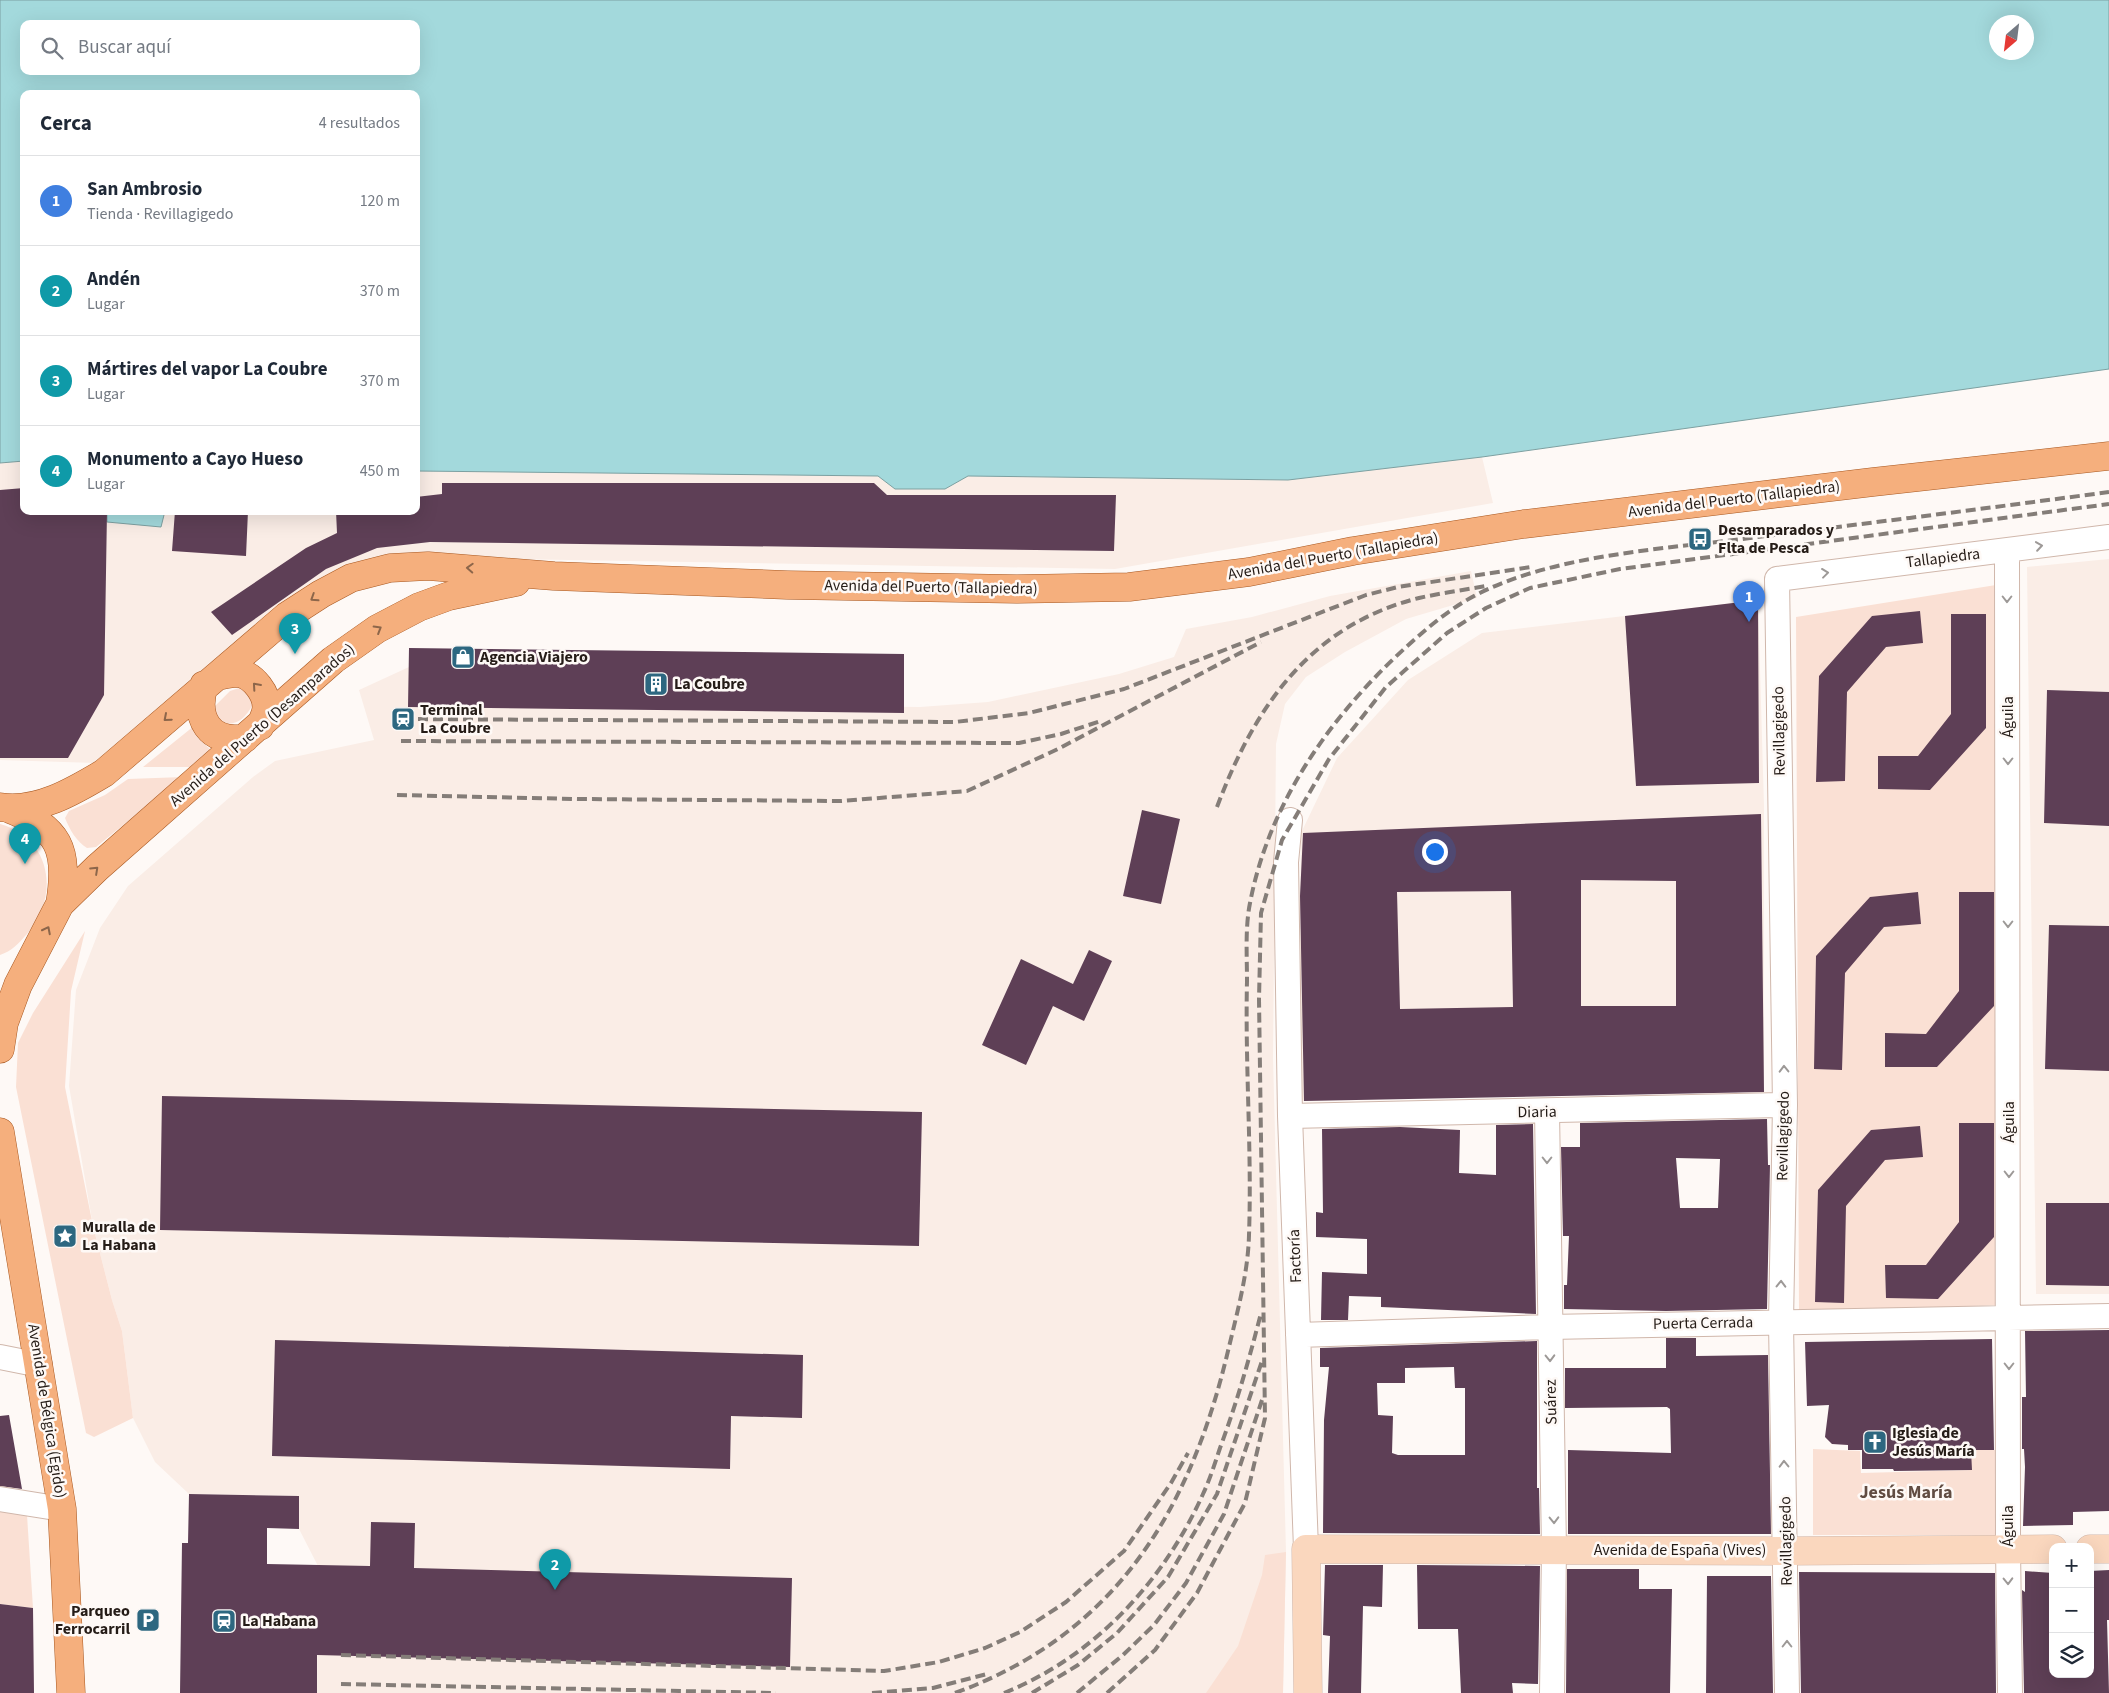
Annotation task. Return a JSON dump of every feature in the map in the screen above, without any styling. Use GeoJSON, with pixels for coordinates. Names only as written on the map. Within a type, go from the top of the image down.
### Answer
{"type":"FeatureCollection","features":[{"type":"Feature","properties":{"kind":"main road","name":"Avenida del Puerto (Tallapiedra)"},"geometry":{"type":"LineString","coordinates":[[554,576],[788,586],[1017,589],[1129,587],[1249,572],[1354,551],[1524,524],[2109,456]]}},
{"type":"Feature","properties":{"kind":"main road"},"geometry":{"type":"LineString","coordinates":[[4,807],[36,805],[52,800],[80,788],[104,773],[287,616],[320,594],[352,578],[390,568],[428,566],[554,576]]}},
{"type":"Feature","properties":{"kind":"main road","name":"Avenida del Puerto (Desamparados)"},"geometry":{"type":"LineString","coordinates":[[34,955],[60,904],[96,868],[333,660],[376,629],[419,607],[486,586],[554,576]]}},
{"type":"Feature","properties":{"kind":"main road"},"geometry":{"type":"LineString","coordinates":[[236,673],[245,675],[256,683],[266,702],[266,712],[253,732],[233,740],[215,733],[206,725],[200,710],[200,698],[210,681],[236,673]]}},
{"type":"Feature","properties":{"kind":"main road"},"geometry":{"type":"LineString","coordinates":[[4,807],[31,817],[48,828],[63,862],[64,881],[60,904]]}},
{"type":"Feature","properties":{"kind":"main road"},"geometry":{"type":"LineString","coordinates":[[0,976],[34,955]]}},
{"type":"Feature","properties":{"kind":"main road"},"geometry":{"type":"LineString","coordinates":[[0,1049],[4,1023],[10,1004],[34,955]]}},
{"type":"Feature","properties":{"kind":"main road","name":"Avenida de Bélgica (Egido)"},"geometry":{"type":"LineString","coordinates":[[0,1132],[40,1365],[62,1509],[71,1693]]}},
{"type":"Feature","properties":{"kind":"street","name":"Tallapiedra"},"geometry":{"type":"LineString","coordinates":[[1777,579],[2109,537]]}},
{"type":"Feature","properties":{"kind":"street","name":"Águila"},"geometry":{"type":"LineString","coordinates":[[2007,550],[2008,1548],[2010,1693]]}},
{"type":"Feature","properties":{"kind":"street","name":"Revillagigedo"},"geometry":{"type":"LineString","coordinates":[[1777,579],[1785,1105],[1781,1322],[1787,1693]]}},
{"type":"Feature","properties":{"kind":"street","name":"Factoría"},"geometry":{"type":"LineString","coordinates":[[1290,820],[1286,862],[1290,1116],[1306,1549],[1308,1693]]}},
{"type":"Feature","properties":{"kind":"street","name":"Diaria"},"geometry":{"type":"LineString","coordinates":[[1290,1116],[1547,1112],[1785,1105]]}},
{"type":"Feature","properties":{"kind":"street","name":"Suárez"},"geometry":{"type":"LineString","coordinates":[[1547,1112],[1554,1550],[1552,1693]]}},
{"type":"Feature","properties":{"kind":"street","name":"Puerta Cerrada"},"geometry":{"type":"LineString","coordinates":[[1298,1335],[1549,1326],[2109,1316]]}},
{"type":"Feature","properties":{"kind":"street"},"geometry":{"type":"LineString","coordinates":[[0,1357],[40,1365]]}},
{"type":"Feature","properties":{"kind":"street"},"geometry":{"type":"LineString","coordinates":[[0,1499],[62,1509]]}},
{"type":"Feature","properties":{"kind":"street","name":"Avenida de España (Vives)"},"geometry":{"type":"LineString","coordinates":[[1306,1549],[1786,1551],[2049,1549]]}},
{"type":"Feature","properties":{"kind":"street"},"geometry":{"type":"LineString","coordinates":[[2094,1549],[2109,1549]]}},
{"type":"Feature","properties":{"kind":"shaded area"},"geometry":{"type":"Polygon","coordinates":[[[1482,457],[1493,503],[1115,569],[509,559],[362,566],[96,763],[0,760],[0,463],[20,461],[20,515],[107,515],[107,522],[161,527],[164,515],[420,515],[420,471],[878,476],[895,489],[945,489],[968,476],[1288,480],[1482,457]]]}},
{"type":"Feature","properties":{"kind":"shaded area"},"geometry":{"type":"Polygon","coordinates":[[[2109,559],[2109,1294],[2036,1294],[2027,567],[2109,559]]]}},
{"type":"Feature","properties":{"kind":"shaded area"},"geometry":{"type":"Polygon","coordinates":[[[1471,571],[1477,598],[1406,619],[1345,652],[1306,677],[1285,704],[1276,744],[1273,1058],[1286,1552],[1283,1693],[317,1693],[318,1566],[299,1529],[299,1496],[189,1494],[155,1462],[133,1418],[122,1331],[93,1226],[69,1086],[76,990],[100,928],[128,886],[253,777],[275,761],[374,740],[359,690],[409,667],[409,701],[920,707],[988,702],[1119,674],[1174,657],[1186,629],[1252,617],[1330,596],[1471,571]]]}},
{"type":"Feature","properties":{"kind":"shaded area"},"geometry":{"type":"Polygon","coordinates":[[[1996,585],[1999,1305],[1799,1312],[1796,617],[1996,585]]]}},
{"type":"Feature","properties":{"kind":"shaded area"},"geometry":{"type":"Polygon","coordinates":[[[1758,600],[1764,806],[1764,1090],[1297,1101],[1301,833],[1337,758],[1408,680],[1482,633],[1758,600]]]}},
{"type":"Feature","properties":{"kind":"shaded area"},"geometry":{"type":"Polygon","coordinates":[[[242,687],[252,699],[252,706],[240,720],[228,724],[223,723],[215,713],[215,706],[230,691],[242,687]]]}},
{"type":"Feature","properties":{"kind":"shaded area"},"geometry":{"type":"Polygon","coordinates":[[[194,726],[198,738],[211,750],[190,767],[143,767],[194,726]]]}},
{"type":"Feature","properties":{"kind":"shaded area"},"geometry":{"type":"Polygon","coordinates":[[[183,777],[96,847],[87,848],[80,842],[71,831],[65,818],[69,811],[105,795],[128,779],[183,777]]]}},
{"type":"Feature","properties":{"kind":"shaded area"},"geometry":{"type":"Polygon","coordinates":[[[0,824],[17,831],[31,842],[40,855],[45,870],[47,886],[44,903],[37,919],[27,934],[18,944],[0,955],[0,824]]]}},
{"type":"Feature","properties":{"kind":"shaded area"},"geometry":{"type":"Polygon","coordinates":[[[85,931],[71,991],[65,1087],[93,1226],[122,1331],[133,1418],[94,1437],[86,1433],[16,1087],[18,1043],[33,1013],[85,931]]]}},
{"type":"Feature","properties":{"kind":"shaded area"},"geometry":{"type":"Polygon","coordinates":[[[1813,1449],[1860,1451],[1861,1473],[1971,1470],[1971,1450],[2002,1450],[2000,1535],[1813,1535],[1813,1449]]]}},
{"type":"Feature","properties":{"kind":"shaded area"},"geometry":{"type":"Polygon","coordinates":[[[0,1511],[27,1515],[33,1608],[0,1604],[0,1511]]]}},
{"type":"Feature","properties":{"kind":"shaded area"},"geometry":{"type":"Polygon","coordinates":[[[1286,1552],[1283,1693],[1206,1693],[1238,1646],[1262,1575],[1265,1555],[1286,1552]]]}},
{"type":"Feature","properties":{"kind":"water"},"geometry":{"type":"Polygon","coordinates":[[[0,0],[2109,0],[2109,369],[1482,457],[1288,480],[968,476],[945,489],[895,489],[878,476],[420,471],[420,90],[20,90],[20,461],[0,463],[0,0]]]}},
{"type":"Feature","properties":{"kind":"water"},"geometry":{"type":"Polygon","coordinates":[[[107,515],[164,515],[161,527],[107,522],[107,515]]]}},
{"type":"Feature","properties":{"kind":"building"},"geometry":{"type":"Polygon","coordinates":[[[442,483],[874,483],[887,495],[1116,495],[1114,551],[430,542],[377,548],[326,569],[232,635],[211,612],[306,548],[337,533],[336,515],[420,515],[420,497],[442,494],[442,483]]]}},
{"type":"Feature","properties":{"kind":"building"},"geometry":{"type":"Polygon","coordinates":[[[20,488],[20,515],[107,515],[104,695],[68,758],[0,758],[0,490],[20,488]]]}},
{"type":"Feature","properties":{"kind":"building"},"geometry":{"type":"Polygon","coordinates":[[[175,515],[248,515],[246,556],[172,551],[175,515]]]}},
{"type":"Feature","properties":{"kind":"building"},"geometry":{"type":"Polygon","coordinates":[[[1758,600],[1759,783],[1636,786],[1625,616],[1758,600]]]}},
{"type":"Feature","properties":{"kind":"building"},"geometry":{"type":"Polygon","coordinates":[[[1920,611],[1923,643],[1886,647],[1847,692],[1845,781],[1816,782],[1819,676],[1872,616],[1920,611]]]}},
{"type":"Feature","properties":{"kind":"building"},"geometry":{"type":"Polygon","coordinates":[[[1951,614],[1986,614],[1986,728],[1930,790],[1878,789],[1878,756],[1918,756],[1951,714],[1951,614]]]}},
{"type":"Feature","properties":{"kind":"building","name":"La Coubre"},"geometry":{"type":"Polygon","coordinates":[[[409,648],[904,654],[904,713],[408,707],[409,648]]]}},
{"type":"Feature","properties":{"kind":"building"},"geometry":{"type":"Polygon","coordinates":[[[2047,690],[2109,692],[2109,826],[2044,823],[2047,690]]]}},
{"type":"Feature","properties":{"kind":"building"},"geometry":{"type":"Polygon","coordinates":[[[1142,810],[1180,819],[1161,904],[1123,896],[1142,810]]]}},
{"type":"Feature","properties":{"kind":"building"},"geometry":{"type":"Polygon","coordinates":[[[1761,814],[1764,1092],[1304,1101],[1300,896],[1303,833],[1761,814]],[[1581,880],[1581,1006],[1676,1006],[1676,881],[1581,880]],[[1511,891],[1397,892],[1400,1009],[1513,1007],[1511,891]]]}},
{"type":"Feature","properties":{"kind":"building"},"geometry":{"type":"Polygon","coordinates":[[[1918,892],[1921,924],[1884,927],[1845,973],[1842,1070],[1814,1069],[1816,956],[1870,897],[1918,892]]]}},
{"type":"Feature","properties":{"kind":"building"},"geometry":{"type":"Polygon","coordinates":[[[1959,892],[1994,892],[1994,1006],[1937,1067],[1885,1067],[1885,1033],[1926,1034],[1959,991],[1959,892]]]}},
{"type":"Feature","properties":{"kind":"building"},"geometry":{"type":"Polygon","coordinates":[[[2049,925],[2109,926],[2109,1071],[2045,1069],[2049,925]]]}},
{"type":"Feature","properties":{"kind":"building"},"geometry":{"type":"Polygon","coordinates":[[[1089,950],[1112,961],[1084,1021],[1053,1006],[1026,1065],[982,1045],[1021,959],[1073,984],[1089,950]]]}},
{"type":"Feature","properties":{"kind":"building"},"geometry":{"type":"Polygon","coordinates":[[[162,1096],[922,1112],[919,1246],[160,1230],[162,1096]]]}},
{"type":"Feature","properties":{"kind":"building"},"geometry":{"type":"Polygon","coordinates":[[[1767,1119],[1768,1165],[1770,1165],[1767,1309],[1666,1311],[1564,1309],[1564,1285],[1567,1285],[1569,1236],[1563,1236],[1561,1147],[1580,1147],[1580,1123],[1767,1119]],[[1676,1158],[1680,1208],[1718,1208],[1720,1159],[1676,1158]]]}},
{"type":"Feature","properties":{"kind":"building"},"geometry":{"type":"Polygon","coordinates":[[[1959,1123],[1994,1123],[1994,1237],[1938,1299],[1886,1298],[1885,1265],[1926,1265],[1959,1222],[1959,1123]]]}},
{"type":"Feature","properties":{"kind":"building"},"geometry":{"type":"Polygon","coordinates":[[[1533,1124],[1536,1314],[1381,1307],[1381,1297],[1349,1296],[1348,1320],[1321,1320],[1322,1272],[1367,1274],[1367,1239],[1316,1237],[1316,1212],[1323,1213],[1322,1129],[1400,1127],[1460,1130],[1459,1173],[1496,1175],[1496,1125],[1533,1124]]]}},
{"type":"Feature","properties":{"kind":"building"},"geometry":{"type":"Polygon","coordinates":[[[1920,1126],[1923,1157],[1885,1160],[1846,1206],[1844,1303],[1815,1302],[1818,1190],[1871,1130],[1920,1126]]]}},
{"type":"Feature","properties":{"kind":"building"},"geometry":{"type":"Polygon","coordinates":[[[2046,1203],[2109,1203],[2109,1286],[2046,1285],[2046,1203]]]}},
{"type":"Feature","properties":{"kind":"building"},"geometry":{"type":"Polygon","coordinates":[[[2109,1330],[2109,1511],[2073,1512],[2073,1525],[2023,1526],[2025,1467],[2024,1449],[2022,1449],[2022,1397],[2026,1397],[2025,1331],[2109,1330]]]}},
{"type":"Feature","properties":{"kind":"building"},"geometry":{"type":"Polygon","coordinates":[[[1666,1338],[1696,1338],[1696,1356],[1768,1355],[1771,1534],[1568,1534],[1568,1450],[1671,1453],[1670,1409],[1667,1407],[1565,1408],[1565,1368],[1666,1368],[1666,1338]]]}},
{"type":"Feature","properties":{"kind":"building"},"geometry":{"type":"Polygon","coordinates":[[[1992,1339],[1994,1450],[1971,1450],[1972,1470],[1894,1471],[1893,1469],[1862,1469],[1862,1450],[1848,1450],[1848,1445],[1832,1444],[1825,1437],[1829,1405],[1807,1406],[1805,1342],[1992,1339]]]}},
{"type":"Feature","properties":{"kind":"building"},"geometry":{"type":"Polygon","coordinates":[[[275,1340],[803,1355],[802,1418],[731,1416],[730,1469],[272,1456],[275,1340]]]}},
{"type":"Feature","properties":{"kind":"building"},"geometry":{"type":"Polygon","coordinates":[[[1537,1341],[1537,1488],[1539,1488],[1540,1534],[1323,1533],[1324,1420],[1329,1367],[1320,1367],[1320,1348],[1537,1341]],[[1454,1367],[1405,1368],[1405,1383],[1377,1383],[1378,1415],[1393,1416],[1392,1453],[1398,1455],[1465,1455],[1465,1388],[1455,1388],[1454,1367]]]}},
{"type":"Feature","properties":{"kind":"building"},"geometry":{"type":"Polygon","coordinates":[[[9,1415],[22,1489],[0,1486],[0,1416],[9,1415]]]}},
{"type":"Feature","properties":{"kind":"building"},"geometry":{"type":"Polygon","coordinates":[[[189,1494],[299,1496],[299,1529],[267,1528],[267,1564],[370,1566],[371,1522],[415,1523],[414,1568],[792,1578],[790,1667],[317,1655],[317,1693],[180,1693],[182,1543],[188,1543],[189,1494]]]}},
{"type":"Feature","properties":{"kind":"building"},"geometry":{"type":"Polygon","coordinates":[[[1325,1565],[1383,1565],[1382,1607],[1363,1606],[1361,1693],[1328,1693],[1330,1636],[1323,1635],[1325,1565]]]}},
{"type":"Feature","properties":{"kind":"building"},"geometry":{"type":"Polygon","coordinates":[[[1417,1565],[1540,1566],[1538,1684],[1512,1683],[1513,1693],[1461,1693],[1458,1629],[1418,1629],[1417,1565]]]}},
{"type":"Feature","properties":{"kind":"building"},"geometry":{"type":"Polygon","coordinates":[[[1567,1569],[1639,1569],[1639,1589],[1672,1589],[1670,1693],[1566,1693],[1567,1569]]]}},
{"type":"Feature","properties":{"kind":"building"},"geometry":{"type":"Polygon","coordinates":[[[2109,1570],[2109,1620],[2107,1620],[2109,1693],[2024,1693],[2022,1590],[2025,1592],[2025,1571],[2049,1573],[2049,1678],[2094,1678],[2094,1571],[2109,1570]]]}},
{"type":"Feature","properties":{"kind":"building"},"geometry":{"type":"Polygon","coordinates":[[[1799,1572],[1995,1573],[1996,1693],[1801,1693],[1799,1572]]]}},
{"type":"Feature","properties":{"kind":"building"},"geometry":{"type":"Polygon","coordinates":[[[1707,1576],[1771,1576],[1773,1693],[1706,1693],[1707,1576]]]}},
{"type":"Feature","properties":{"kind":"building"},"geometry":{"type":"Polygon","coordinates":[[[0,1604],[33,1608],[34,1693],[0,1693],[0,1604]]]}},
{"type":"Feature","properties":{"kind":"railway"},"geometry":{"type":"LineString","coordinates":[[955,1693],[1011,1668],[1060,1637],[1102,1601],[1138,1560],[1167,1514],[1192,1464],[1212,1409],[1228,1351],[1247,1264],[1250,1203],[1247,922],[1250,903],[1259,866],[1272,831],[1306,764],[1351,703],[1377,675],[1421,634],[1455,607],[1504,582],[1538,571],[1645,550],[2109,492]]}},
{"type":"Feature","properties":{"kind":"railway"},"geometry":{"type":"LineString","coordinates":[[1107,1693],[1155,1650],[1197,1593],[1245,1503],[1265,1418],[1259,999],[1261,913],[1282,840],[1329,759],[1386,687],[1447,633],[1486,608],[1530,588],[1620,569],[2109,504]]}},
{"type":"Feature","properties":{"kind":"railway"},"geometry":{"type":"LineString","coordinates":[[403,719],[955,722],[1029,713],[1124,689],[1366,595],[1398,587],[1531,567]]}},
{"type":"Feature","properties":{"kind":"railway"},"geometry":{"type":"LineString","coordinates":[[1217,807],[1249,736],[1268,704],[1291,676],[1317,650],[1347,628],[1381,611],[1419,598],[1486,586]]}},
{"type":"Feature","properties":{"kind":"railway"},"geometry":{"type":"LineString","coordinates":[[397,795],[577,799],[841,801],[967,791],[1058,749],[1261,642]]}},
{"type":"Feature","properties":{"kind":"railway"},"geometry":{"type":"LineString","coordinates":[[401,741],[1019,743],[1061,734],[1101,721]]}},
{"type":"Feature","properties":{"kind":"railway"},"geometry":{"type":"LineString","coordinates":[[1004,1693],[1037,1678],[1068,1659],[1096,1637],[1123,1613],[1147,1586],[1168,1557],[1187,1526],[1210,1477],[1237,1397],[1261,1313]]}},
{"type":"Feature","properties":{"kind":"railway"},"geometry":{"type":"LineString","coordinates":[[1032,1693],[1078,1665],[1117,1633],[1168,1577],[1217,1494],[1262,1361]]}},
{"type":"Feature","properties":{"kind":"railway"},"geometry":{"type":"LineString","coordinates":[[1077,1693],[1123,1655],[1154,1625],[1186,1583],[1224,1514],[1262,1400]]}},
{"type":"Feature","properties":{"kind":"railway"},"geometry":{"type":"LineString","coordinates":[[341,1655],[884,1671],[939,1662],[985,1648],[1020,1632],[1066,1602],[1124,1551],[1171,1483],[1188,1453]]}},
{"type":"Feature","properties":{"kind":"railway"},"geometry":{"type":"LineString","coordinates":[[872,1693],[933,1688],[987,1674]]}},
{"type":"Feature","properties":{"kind":"railway"},"geometry":{"type":"LineString","coordinates":[[341,1684],[776,1693]]}},
{"type":"Feature","properties":{"kind":"place","name":"Desamparados y Flta de Pesca"},"geometry":{"type":"Point","coordinates":[1700,539]}},
{"type":"Feature","properties":{"kind":"place","name":"San Ambrosio"},"geometry":{"type":"Point","coordinates":[1749,622]}},
{"type":"Feature","properties":{"kind":"place","name":"Mártires del vapor La Coubre"},"geometry":{"type":"Point","coordinates":[295,654]}},
{"type":"Feature","properties":{"kind":"place","name":"Agencia Viajero"},"geometry":{"type":"Point","coordinates":[463,657]}},
{"type":"Feature","properties":{"kind":"place","name":"La Coubre"},"geometry":{"type":"Point","coordinates":[656,684]}},
{"type":"Feature","properties":{"kind":"place","name":"Terminal La Coubre"},"geometry":{"type":"Point","coordinates":[403,719]}},
{"type":"Feature","properties":{"kind":"place","name":"Monumento a Cayo Hueso"},"geometry":{"type":"Point","coordinates":[25,864]}},
{"type":"Feature","properties":{"kind":"place","name":"Muralla de La Habana"},"geometry":{"type":"Point","coordinates":[65,1236]}},
{"type":"Feature","properties":{"kind":"place","name":"Iglesia de Jesús María"},"geometry":{"type":"Point","coordinates":[1875,1442]}},
{"type":"Feature","properties":{"kind":"place","name":"Andén"},"geometry":{"type":"Point","coordinates":[555,1590]}},
{"type":"Feature","properties":{"kind":"place","name":"Parqueo Ferrocarril"},"geometry":{"type":"Point","coordinates":[148,1620]}},
{"type":"Feature","properties":{"kind":"place","name":"La Habana"},"geometry":{"type":"Point","coordinates":[224,1621]}},
{"type":"Feature","properties":{"kind":"district","name":"Jesús María"},"geometry":{"type":"Point","coordinates":[1906,1492]}}]}
